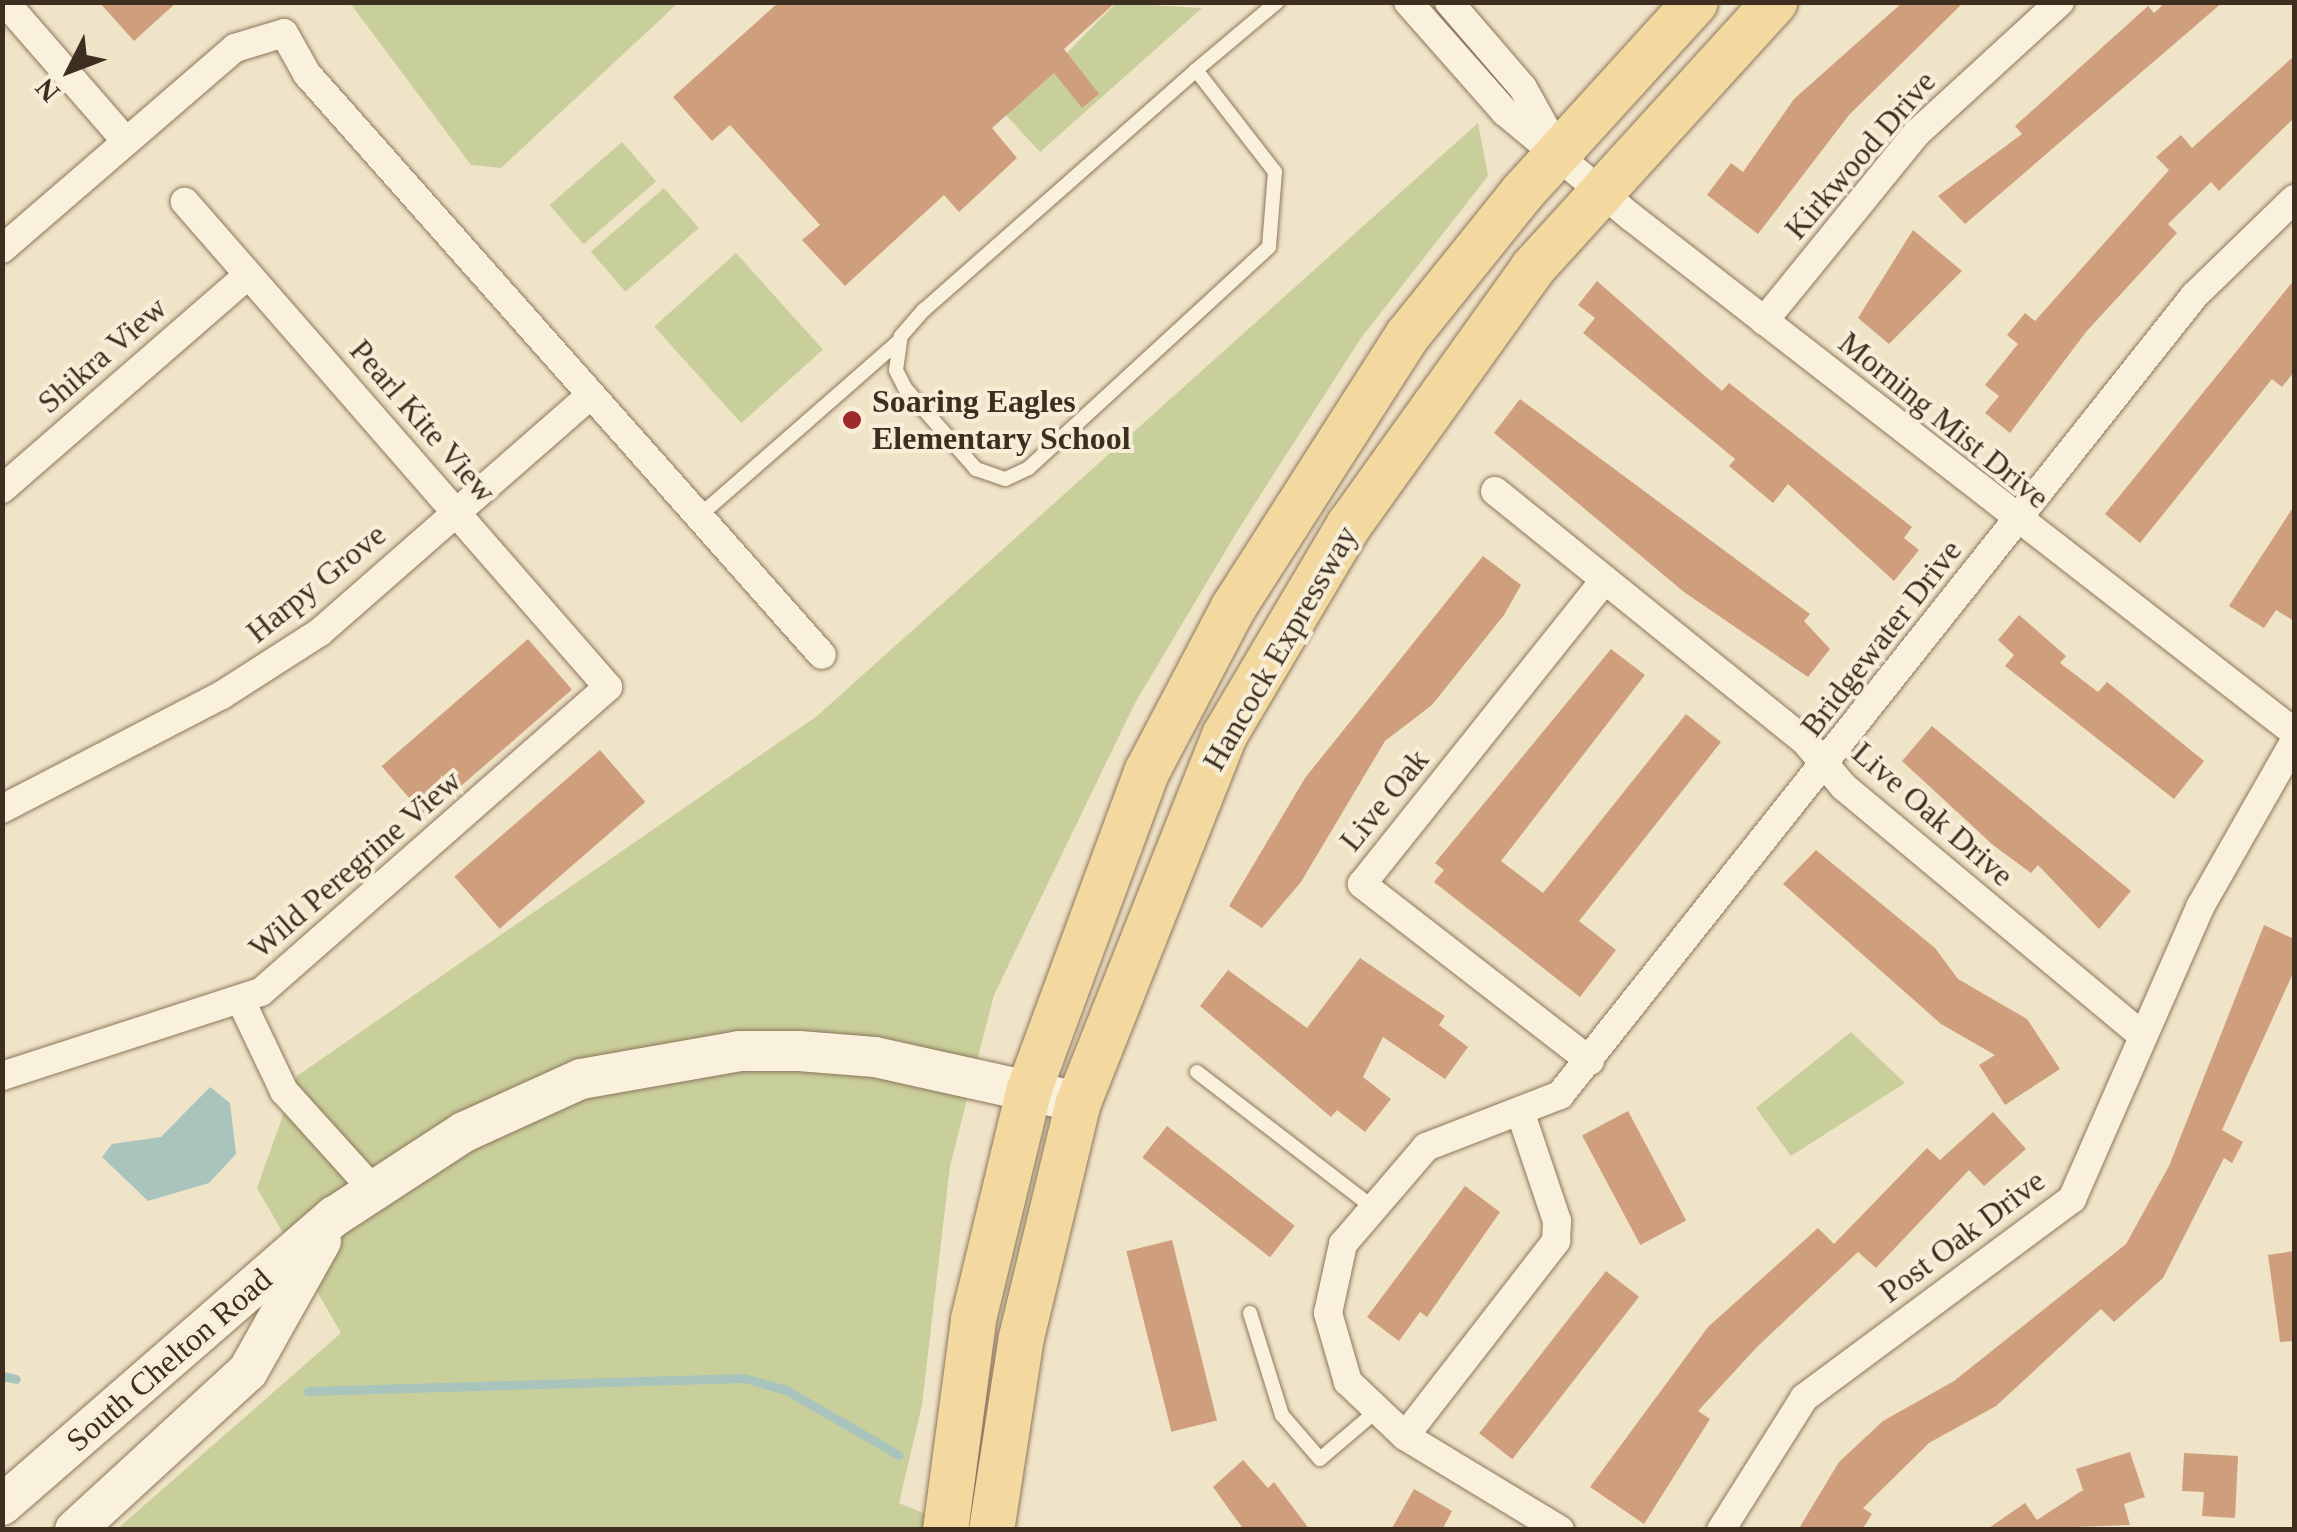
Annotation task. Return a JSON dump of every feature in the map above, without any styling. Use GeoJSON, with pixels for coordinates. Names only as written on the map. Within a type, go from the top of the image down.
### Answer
{"type":"FeatureCollection","features":[{"type":"Feature","properties":{"kind":"main road","name":"Hancock Expressway"},"geometry":{"type":"LineString","coordinates":[[945,1530],[973,1319],[1028,1091],[1147,770],[1233,607],[1407,336],[1559,152],[1696,2]]}},
{"type":"Feature","properties":{"kind":"main road","name":"Hancock Expressway"},"geometry":{"type":"LineString","coordinates":[[991,1530],[1020,1337],[1078,1102],[1224,735],[1350,524],[1596,188],[1774,2]]}},
{"type":"Feature","properties":{"kind":"main road","name":"South Chelton Road"},"geometry":{"type":"LineString","coordinates":[[2,1504],[335,1216],[378,1195],[512,1106],[582,1079],[738,1051],[875,1057],[1078,1102]]}},
{"type":"Feature","properties":{"kind":"main road","name":"South Chelton Road"},"geometry":{"type":"LineString","coordinates":[[74,1530],[248,1371],[335,1216]]}},
{"type":"Feature","properties":{"kind":"street"},"geometry":{"type":"LineString","coordinates":[[5,2],[126,141]]}},
{"type":"Feature","properties":{"kind":"street"},"geometry":{"type":"LineString","coordinates":[[1408,2],[1505,112],[1559,152]]}},
{"type":"Feature","properties":{"kind":"street"},"geometry":{"type":"LineString","coordinates":[[1449,2],[1523,88],[1559,152]]}},
{"type":"Feature","properties":{"kind":"street","name":"Kirkwood Drive"},"geometry":{"type":"LineString","coordinates":[[1764,321],[1918,133],[2060,2]]}},
{"type":"Feature","properties":{"kind":"street"},"geometry":{"type":"LineString","coordinates":[[2,249],[234,48],[284,33],[306,74],[822,655]]}},
{"type":"Feature","properties":{"kind":"street","name":"Morning Mist Drive"},"geometry":{"type":"LineString","coordinates":[[1559,152],[1596,188],[2017,522],[2294,732]]}},
{"type":"Feature","properties":{"kind":"street","name":"Bridgewater Drive"},"geometry":{"type":"LineString","coordinates":[[1560,1530],[1405,1436],[1374,1412],[1348,1382],[1328,1313],[1344,1244],[1426,1147],[1456,1130],[1522,1116],[1560,1095],[1590,1062],[2195,294],[2294,199]]}},
{"type":"Feature","properties":{"kind":"street","name":"Pearl Kite View"},"geometry":{"type":"LineString","coordinates":[[184,202],[608,687]]}},
{"type":"Feature","properties":{"kind":"street","name":"Shikra View"},"geometry":{"type":"LineString","coordinates":[[2,489],[248,275]]}},
{"type":"Feature","properties":{"kind":"street","name":"Harpy Grove"},"geometry":{"type":"LineString","coordinates":[[2,809],[275,663],[590,396]]}},
{"type":"Feature","properties":{"kind":"street","name":"Live Oak Drive"},"geometry":{"type":"LineString","coordinates":[[1495,491],[1805,741],[1824,768],[2142,1035]]}},
{"type":"Feature","properties":{"kind":"street","name":"Live Oak"},"geometry":{"type":"LineString","coordinates":[[1590,1062],[1362,884],[1604,580]]}},
{"type":"Feature","properties":{"kind":"street","name":"Wild Peregrine View"},"geometry":{"type":"LineString","coordinates":[[2,1076],[242,1003],[288,973],[608,687]]}},
{"type":"Feature","properties":{"kind":"street","name":"Post Oak Drive"},"geometry":{"type":"LineString","coordinates":[[1721,1530],[1804,1398],[2072,1199],[2200,907],[2294,742]]}},
{"type":"Feature","properties":{"kind":"street"},"geometry":{"type":"LineString","coordinates":[[242,1003],[284,1092],[378,1195]]}},
{"type":"Feature","properties":{"kind":"street"},"geometry":{"type":"LineString","coordinates":[[1405,1436],[1556,1241],[1558,1221],[1522,1116]]}},
{"type":"Feature","properties":{"kind":"lane"},"geometry":{"type":"LineString","coordinates":[[698,517],[1275,3]]}},
{"type":"Feature","properties":{"kind":"lane"},"geometry":{"type":"LineString","coordinates":[[900,341],[904,388],[976,469],[1005,478],[1029,468],[1258,262],[1274,230],[1275,172],[1196,70]]}},
{"type":"Feature","properties":{"kind":"lane"},"geometry":{"type":"LineString","coordinates":[[1197,1072],[1372,1208]]}},
{"type":"Feature","properties":{"kind":"lane"},"geometry":{"type":"LineString","coordinates":[[1250,1313],[1282,1416],[1320,1460],[1374,1412]]}},
{"type":"Feature","properties":{"kind":"green space"},"geometry":{"type":"Polygon","coordinates":[[[350,3],[678,3],[501,168],[471,165],[350,3]]]}},
{"type":"Feature","properties":{"kind":"green space"},"geometry":{"type":"Polygon","coordinates":[[[1116,3],[1202,8],[1040,152],[1006,115],[1116,3]]]}},
{"type":"Feature","properties":{"kind":"green space"},"geometry":{"type":"Polygon","coordinates":[[[1478,123],[1488,176],[1361,338],[1238,530],[1135,703],[994,995],[950,1166],[922,1405],[899,1503],[961,1529],[116,1530],[341,1333],[257,1188],[297,1076],[817,716],[1478,123]]]}},
{"type":"Feature","properties":{"kind":"green space"},"geometry":{"type":"Polygon","coordinates":[[[622,142],[656,181],[584,244],[550,205],[622,142]]]}},
{"type":"Feature","properties":{"kind":"green space"},"geometry":{"type":"Polygon","coordinates":[[[664,188],[699,228],[626,292],[591,252],[664,188]]]}},
{"type":"Feature","properties":{"kind":"green space"},"geometry":{"type":"Polygon","coordinates":[[[736,253],[823,350],[741,423],[654,327],[736,253]]]}},
{"type":"Feature","properties":{"kind":"green space"},"geometry":{"type":"Polygon","coordinates":[[[1851,1032],[1905,1083],[1791,1156],[1756,1108],[1851,1032]]]}},
{"type":"Feature","properties":{"kind":"water"},"geometry":{"type":"Polygon","coordinates":[[[210,1087],[230,1103],[236,1154],[209,1183],[148,1201],[102,1157],[112,1144],[161,1137],[210,1087]]]}},
{"type":"Feature","properties":{"kind":"building"},"geometry":{"type":"Polygon","coordinates":[[[99,2],[177,2],[134,41],[99,2]]]}},
{"type":"Feature","properties":{"kind":"building"},"geometry":{"type":"Polygon","coordinates":[[[779,2],[1116,2],[1064,49],[1099,94],[1082,108],[1054,73],[992,128],[1017,158],[959,212],[944,195],[845,286],[802,240],[820,225],[730,125],[712,141],[673,97],[779,2]]]}},
{"type":"Feature","properties":{"kind":"building"},"geometry":{"type":"Polygon","coordinates":[[[1903,2],[1964,2],[1849,115],[1758,234],[1707,195],[1731,163],[1743,172],[1794,99],[1903,2]]]}},
{"type":"Feature","properties":{"kind":"building"},"geometry":{"type":"Polygon","coordinates":[[[2166,2],[2223,2],[1965,224],[1938,196],[2022,134],[2015,126],[2148,6],[2154,13],[2166,2]]]}},
{"type":"Feature","properties":{"kind":"building"},"geometry":{"type":"Polygon","coordinates":[[[2294,56],[2294,118],[2219,191],[2211,182],[2168,224],[2177,233],[2086,332],[2010,433],[1985,413],[1999,396],[1985,385],[2018,344],[2007,335],[2025,313],[2035,321],[2169,170],[2156,157],[2181,135],[2192,148],[2294,56]]]}},
{"type":"Feature","properties":{"kind":"building"},"geometry":{"type":"Polygon","coordinates":[[[1913,230],[1962,271],[1889,344],[1858,318],[1913,230]]]}},
{"type":"Feature","properties":{"kind":"building"},"geometry":{"type":"Polygon","coordinates":[[[2294,280],[2294,372],[2282,387],[2272,379],[2140,543],[2105,514],[2294,280]]]}},
{"type":"Feature","properties":{"kind":"building"},"geometry":{"type":"Polygon","coordinates":[[[1597,281],[1722,391],[1729,383],[1912,527],[1904,538],[1919,550],[1894,581],[1788,484],[1773,503],[1729,466],[1735,459],[1583,333],[1595,318],[1578,305],[1597,281]]]}},
{"type":"Feature","properties":{"kind":"building"},"geometry":{"type":"Polygon","coordinates":[[[1520,399],[1810,614],[1804,621],[1830,649],[1808,677],[1684,592],[1494,433],[1520,399]]]}},
{"type":"Feature","properties":{"kind":"building"},"geometry":{"type":"Polygon","coordinates":[[[2294,506],[2294,621],[2276,610],[2264,628],[2229,606],[2294,506]]]}},
{"type":"Feature","properties":{"kind":"building"},"geometry":{"type":"Polygon","coordinates":[[[1483,556],[1521,585],[1504,615],[1432,705],[1385,741],[1301,882],[1262,928],[1229,906],[1305,778],[1483,556]]]}},
{"type":"Feature","properties":{"kind":"building"},"geometry":{"type":"Polygon","coordinates":[[[2019,615],[2066,656],[2060,663],[2098,692],[2107,682],[2204,761],[2174,799],[2005,666],[2014,655],[1998,640],[2019,615]]]}},
{"type":"Feature","properties":{"kind":"building"},"geometry":{"type":"Polygon","coordinates":[[[528,639],[572,690],[426,817],[382,766],[528,639]]]}},
{"type":"Feature","properties":{"kind":"building"},"geometry":{"type":"Polygon","coordinates":[[[1611,649],[1645,675],[1501,861],[1543,893],[1686,714],[1721,742],[1579,921],[1616,950],[1580,997],[1434,882],[1444,870],[1435,863],[1611,649]]]}},
{"type":"Feature","properties":{"kind":"building"},"geometry":{"type":"Polygon","coordinates":[[[1932,726],[2131,891],[2099,929],[2038,865],[2031,873],[1993,845],[1902,761],[1932,726]]]}},
{"type":"Feature","properties":{"kind":"building"},"geometry":{"type":"Polygon","coordinates":[[[600,750],[645,802],[500,929],[454,877],[600,750]]]}},
{"type":"Feature","properties":{"kind":"building"},"geometry":{"type":"Polygon","coordinates":[[[1816,850],[1935,948],[1958,979],[2027,1019],[2060,1069],[2005,1105],[1979,1065],[1995,1055],[1941,1024],[1783,884],[1816,850]]]}},
{"type":"Feature","properties":{"kind":"building"},"geometry":{"type":"Polygon","coordinates":[[[2264,925],[2294,939],[2294,971],[2222,1130],[2243,1142],[2232,1163],[2224,1158],[2163,1278],[2114,1322],[2101,1309],[1996,1406],[1929,1443],[1863,1508],[1872,1514],[1862,1530],[1798,1530],[1839,1462],[1883,1421],[1954,1381],[2126,1244],[2169,1166],[2264,925]]]}},
{"type":"Feature","properties":{"kind":"building"},"geometry":{"type":"Polygon","coordinates":[[[1360,958],[1445,1016],[1439,1025],[1468,1047],[1445,1079],[1383,1037],[1363,1077],[1391,1099],[1365,1132],[1337,1110],[1331,1117],[1200,1006],[1228,970],[1307,1028],[1360,958]]]}},
{"type":"Feature","properties":{"kind":"building"},"geometry":{"type":"Polygon","coordinates":[[[1628,1111],[1686,1220],[1640,1245],[1582,1135],[1628,1111]]]}},
{"type":"Feature","properties":{"kind":"building"},"geometry":{"type":"Polygon","coordinates":[[[1993,1112],[2026,1149],[1984,1186],[1969,1170],[1876,1268],[1858,1252],[1757,1347],[1698,1411],[1710,1419],[1644,1524],[1590,1487],[1708,1327],[1818,1228],[1834,1244],[1927,1148],[1940,1160],[1993,1112]]]}},
{"type":"Feature","properties":{"kind":"building"},"geometry":{"type":"Polygon","coordinates":[[[1167,1126],[1295,1226],[1270,1257],[1142,1158],[1167,1126]]]}},
{"type":"Feature","properties":{"kind":"building"},"geometry":{"type":"Polygon","coordinates":[[[1465,1186],[1500,1212],[1427,1317],[1420,1312],[1399,1341],[1367,1317],[1465,1186]]]}},
{"type":"Feature","properties":{"kind":"building"},"geometry":{"type":"Polygon","coordinates":[[[1172,1240],[1217,1420],[1171,1432],[1126,1251],[1172,1240]]]}},
{"type":"Feature","properties":{"kind":"building"},"geometry":{"type":"Polygon","coordinates":[[[2294,1251],[2294,1341],[2280,1342],[2268,1255],[2294,1251]]]}},
{"type":"Feature","properties":{"kind":"building"},"geometry":{"type":"Polygon","coordinates":[[[1606,1271],[1639,1297],[1512,1459],[1479,1433],[1606,1271]]]}},
{"type":"Feature","properties":{"kind":"building"},"geometry":{"type":"Polygon","coordinates":[[[2130,1452],[2145,1497],[2124,1504],[2130,1525],[1986,1530],[2025,1503],[2037,1520],[2083,1490],[2076,1469],[2130,1452]]]}},
{"type":"Feature","properties":{"kind":"building"},"geometry":{"type":"Polygon","coordinates":[[[2184,1453],[2238,1456],[2235,1518],[2202,1516],[2204,1492],[2182,1491],[2184,1453]]]}},
{"type":"Feature","properties":{"kind":"building"},"geometry":{"type":"Polygon","coordinates":[[[1243,1460],[1268,1488],[1274,1482],[1310,1530],[1244,1530],[1213,1487],[1243,1460]]]}},
{"type":"Feature","properties":{"kind":"building"},"geometry":{"type":"Polygon","coordinates":[[[1414,1489],[1452,1511],[1442,1530],[1391,1530],[1414,1489]]]}},
{"type":"Feature","properties":{"kind":"waterway"},"geometry":{"type":"LineString","coordinates":[[2,1376],[16,1379]]}},
{"type":"Feature","properties":{"kind":"waterway"},"geometry":{"type":"LineString","coordinates":[[308,1391],[744,1378],[786,1390],[899,1455]]}},
{"type":"Feature","properties":{"kind":"place","name":"Soaring Eagles Elementary School"},"geometry":{"type":"Point","coordinates":[852,420]}}]}
